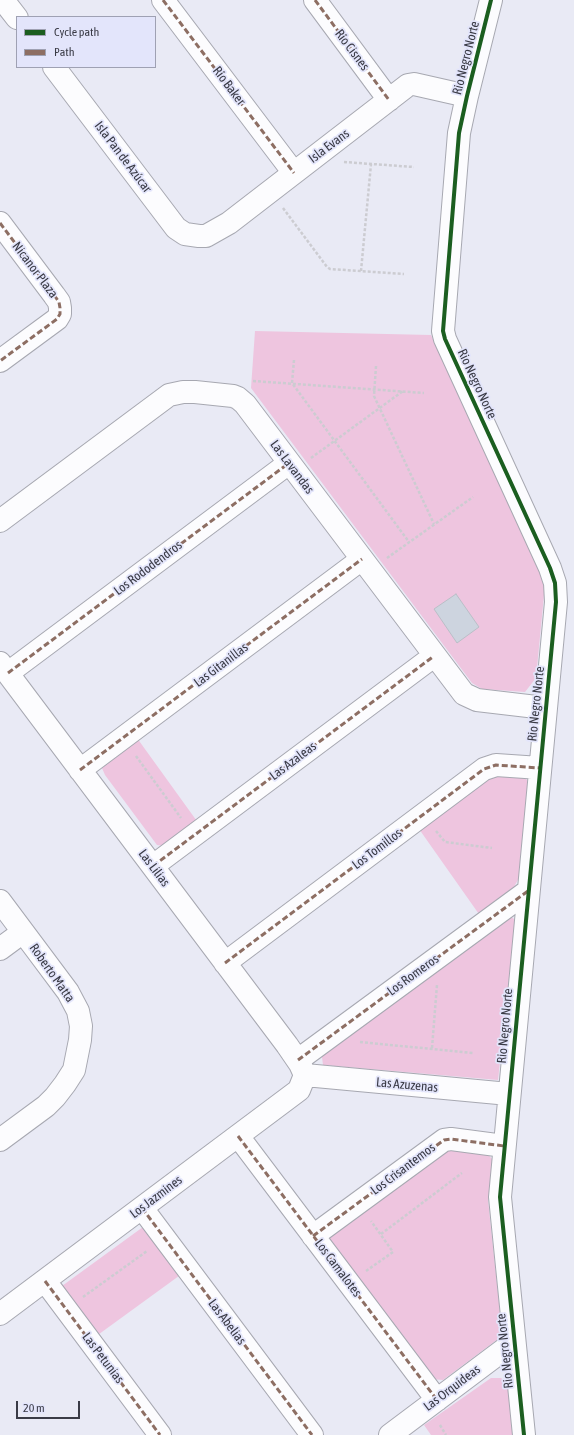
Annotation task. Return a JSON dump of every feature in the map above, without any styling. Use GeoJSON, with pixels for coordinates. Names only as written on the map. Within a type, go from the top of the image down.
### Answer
{"type":"FeatureCollection","features":[{"type":"Feature","properties":{"kind":"street"},"geometry":{"type":"LineString","coordinates":[[3,0],[16,17]]}},
{"type":"Feature","properties":{"kind":"street","name":"Río Baker"},"geometry":{"type":"LineString","coordinates":[[164,0],[302,166]]}},
{"type":"Feature","properties":{"kind":"street","name":"Río Cisnes"},"geometry":{"type":"LineString","coordinates":[[315,0],[389,100]]}},
{"type":"Feature","properties":{"kind":"street","name":"Rio Negro Norte"},"geometry":{"type":"LineString","coordinates":[[491,0],[459,133],[443,331],[445,339],[550,568],[555,583],[556,602],[500,1197],[524,1435]]}},
{"type":"Feature","properties":{"kind":"street","name":"Isla Pan de Azúcar"},"geometry":{"type":"LineString","coordinates":[[55,68],[176,228],[185,234],[198,236]]}},
{"type":"Feature","properties":{"kind":"street","name":"Isla Evans"},"geometry":{"type":"LineString","coordinates":[[198,236],[206,236],[229,223],[408,85],[414,84],[467,96]]}},
{"type":"Feature","properties":{"kind":"street","name":"Nicanor Plaza"},"geometry":{"type":"LineString","coordinates":[[0,223],[59,302],[60,314],[57,319],[0,361]]}},
{"type":"Feature","properties":{"kind":"street"},"geometry":{"type":"LineString","coordinates":[[0,521],[169,395],[182,392],[195,392],[233,396]]}},
{"type":"Feature","properties":{"kind":"street","name":"Las Lavandas"},"geometry":{"type":"LineString","coordinates":[[233,396],[245,404],[461,691],[468,697],[477,700],[546,708]]}},
{"type":"Feature","properties":{"kind":"street","name":"Los Rododendros"},"geometry":{"type":"LineString","coordinates":[[4,668],[292,466]]}},
{"type":"Feature","properties":{"kind":"street","name":"Las Gitanillas"},"geometry":{"type":"LineString","coordinates":[[80,770],[366,565]]}},
{"type":"Feature","properties":{"kind":"street","name":"Las Azaleas"},"geometry":{"type":"LineString","coordinates":[[153,866],[434,656]]}},
{"type":"Feature","properties":{"kind":"street","name":"Las Lilias"},"geometry":{"type":"LineString","coordinates":[[4,668],[153,866],[301,1068]]}},
{"type":"Feature","properties":{"kind":"street","name":"Los Tomillos"},"geometry":{"type":"LineString","coordinates":[[225,963],[490,766],[500,765],[540,768]]}},
{"type":"Feature","properties":{"kind":"street","name":"Los Romeros"},"geometry":{"type":"LineString","coordinates":[[301,1068],[338,1030],[528,891]]}},
{"type":"Feature","properties":{"kind":"street","name":"Roberto Matta"},"geometry":{"type":"LineString","coordinates":[[0,901],[68,992],[78,1012],[80,1026],[80,1040],[74,1070],[55,1097],[46,1106],[0,1140]]}},
{"type":"Feature","properties":{"kind":"street"},"geometry":{"type":"LineString","coordinates":[[0,949],[23,932]]}},
{"type":"Feature","properties":{"kind":"street","name":"Las Azuzenas"},"geometry":{"type":"LineString","coordinates":[[301,1068],[509,1094]]}},
{"type":"Feature","properties":{"kind":"street","name":"Los Jazmines"},"geometry":{"type":"LineString","coordinates":[[0,1314],[299,1090],[302,1086],[301,1068]]}},
{"type":"Feature","properties":{"kind":"street","name":"Los Camalotes"},"geometry":{"type":"LineString","coordinates":[[238,1136],[437,1400]]}},
{"type":"Feature","properties":{"kind":"street","name":"Los Crisantemos"},"geometry":{"type":"LineString","coordinates":[[313,1236],[444,1140],[451,1139],[504,1146]]}},
{"type":"Feature","properties":{"kind":"street","name":"Las Abelias"},"geometry":{"type":"LineString","coordinates":[[142,1208],[312,1435]]}},
{"type":"Feature","properties":{"kind":"street","name":"Las Petunias"},"geometry":{"type":"LineString","coordinates":[[45,1281],[160,1435]]}},
{"type":"Feature","properties":{"kind":"street","name":"Las Orquídeas"},"geometry":{"type":"LineString","coordinates":[[390,1435],[514,1342]]}},
{"type":"Feature","properties":{"kind":"path"},"geometry":{"type":"LineString","coordinates":[[361,271],[371,164]]}},
{"type":"Feature","properties":{"kind":"path"},"geometry":{"type":"LineString","coordinates":[[302,166],[371,164],[414,167]]}},
{"type":"Feature","properties":{"kind":"path"},"geometry":{"type":"LineString","coordinates":[[271,191],[327,268],[404,274]]}},
{"type":"Feature","properties":{"kind":"path"},"geometry":{"type":"LineString","coordinates":[[294,360],[292,383],[409,542]]}},
{"type":"Feature","properties":{"kind":"path"},"geometry":{"type":"LineString","coordinates":[[376,366],[374,396],[434,524]]}},
{"type":"Feature","properties":{"kind":"path"},"geometry":{"type":"LineString","coordinates":[[233,396],[238,380],[424,393]]}},
{"type":"Feature","properties":{"kind":"path"},"geometry":{"type":"LineString","coordinates":[[292,466],[334,441],[403,391]]}},
{"type":"Feature","properties":{"kind":"path"},"geometry":{"type":"LineString","coordinates":[[366,565],[409,542],[473,497]]}},
{"type":"Feature","properties":{"kind":"path"},"geometry":{"type":"LineString","coordinates":[[131,732],[136,757],[194,836]]}},
{"type":"Feature","properties":{"kind":"path"},"geometry":{"type":"LineString","coordinates":[[424,814],[445,842],[492,848]]}},
{"type":"Feature","properties":{"kind":"path"},"geometry":{"type":"LineString","coordinates":[[432,1048],[440,956]]}},
{"type":"Feature","properties":{"kind":"path"},"geometry":{"type":"LineString","coordinates":[[338,1030],[346,1040],[473,1053]]}},
{"type":"Feature","properties":{"kind":"path"},"geometry":{"type":"LineString","coordinates":[[380,1234],[462,1173]]}},
{"type":"Feature","properties":{"kind":"path"},"geometry":{"type":"LineString","coordinates":[[349,1283],[393,1252],[357,1203]]}},
{"type":"Feature","properties":{"kind":"path"},"geometry":{"type":"LineString","coordinates":[[76,1322],[81,1299],[151,1248],[173,1250]]}},
{"type":"Feature","properties":{"kind":"shaded area"},"geometry":{"type":"Polygon","coordinates":[[[255,331],[431,335],[542,574],[545,585],[536,678],[525,692],[482,689],[472,683],[251,388],[255,331]]]}},
{"type":"Feature","properties":{"kind":"shaded area"},"geometry":{"type":"Polygon","coordinates":[[[137,738],[199,824],[164,846],[157,845],[105,775],[102,768],[105,761],[137,738]]]}},
{"type":"Feature","properties":{"kind":"shaded area"},"geometry":{"type":"Polygon","coordinates":[[[520,774],[527,780],[529,787],[520,876],[508,898],[481,917],[419,829],[494,775],[520,774]]]}},
{"type":"Feature","properties":{"kind":"shaded area"},"geometry":{"type":"Polygon","coordinates":[[[509,915],[514,919],[515,925],[498,1080],[323,1065],[319,1050],[509,915]]]}},
{"type":"Feature","properties":{"kind":"shaded area"},"geometry":{"type":"Polygon","coordinates":[[[450,1144],[482,1148],[493,1160],[488,1200],[502,1331],[498,1339],[443,1380],[431,1379],[327,1241],[328,1234],[450,1144]]]}},
{"type":"Feature","properties":{"kind":"shaded area"},"geometry":{"type":"Polygon","coordinates":[[[143,1227],[183,1273],[95,1337],[62,1286],[143,1227]]]}},
{"type":"Feature","properties":{"kind":"shaded area"},"geometry":{"type":"Polygon","coordinates":[[[491,1378],[501,1378],[509,1384],[515,1435],[431,1435],[424,1425],[491,1378]]]}},
{"type":"Feature","properties":{"kind":"building"},"geometry":{"type":"Polygon","coordinates":[[[456,594],[479,627],[457,643],[434,609],[456,594]]]}},
{"type":"Feature","properties":{"kind":"marked path"},"geometry":{"type":"LineString","coordinates":[[163,0],[294,173]]}},
{"type":"Feature","properties":{"kind":"marked path"},"geometry":{"type":"LineString","coordinates":[[315,0],[389,100]]}},
{"type":"Feature","properties":{"kind":"marked path"},"geometry":{"type":"LineString","coordinates":[[0,223],[59,302],[60,308],[60,314],[57,319],[0,361]]}},
{"type":"Feature","properties":{"kind":"marked path"},"geometry":{"type":"LineString","coordinates":[[8,673],[289,463]]}},
{"type":"Feature","properties":{"kind":"marked path"},"geometry":{"type":"LineString","coordinates":[[80,770],[362,559]]}},
{"type":"Feature","properties":{"kind":"marked path"},"geometry":{"type":"LineString","coordinates":[[153,866],[434,656]]}},
{"type":"Feature","properties":{"kind":"marked path"},"geometry":{"type":"LineString","coordinates":[[225,963],[484,769],[496,765],[540,768]]}},
{"type":"Feature","properties":{"kind":"marked path"},"geometry":{"type":"LineString","coordinates":[[298,1060],[528,891]]}},
{"type":"Feature","properties":{"kind":"marked path"},"geometry":{"type":"LineString","coordinates":[[238,1136],[437,1400]]}},
{"type":"Feature","properties":{"kind":"marked path"},"geometry":{"type":"LineString","coordinates":[[313,1236],[444,1140],[451,1139],[504,1146]]}},
{"type":"Feature","properties":{"kind":"marked path"},"geometry":{"type":"LineString","coordinates":[[142,1208],[312,1435]]}},
{"type":"Feature","properties":{"kind":"marked path"},"geometry":{"type":"LineString","coordinates":[[45,1281],[160,1435]]}},
{"type":"Feature","properties":{"kind":"cycle path"},"geometry":{"type":"LineString","coordinates":[[491,0],[459,133],[443,331],[445,339],[550,568],[555,583],[556,602],[500,1197],[524,1435]]}}]}
